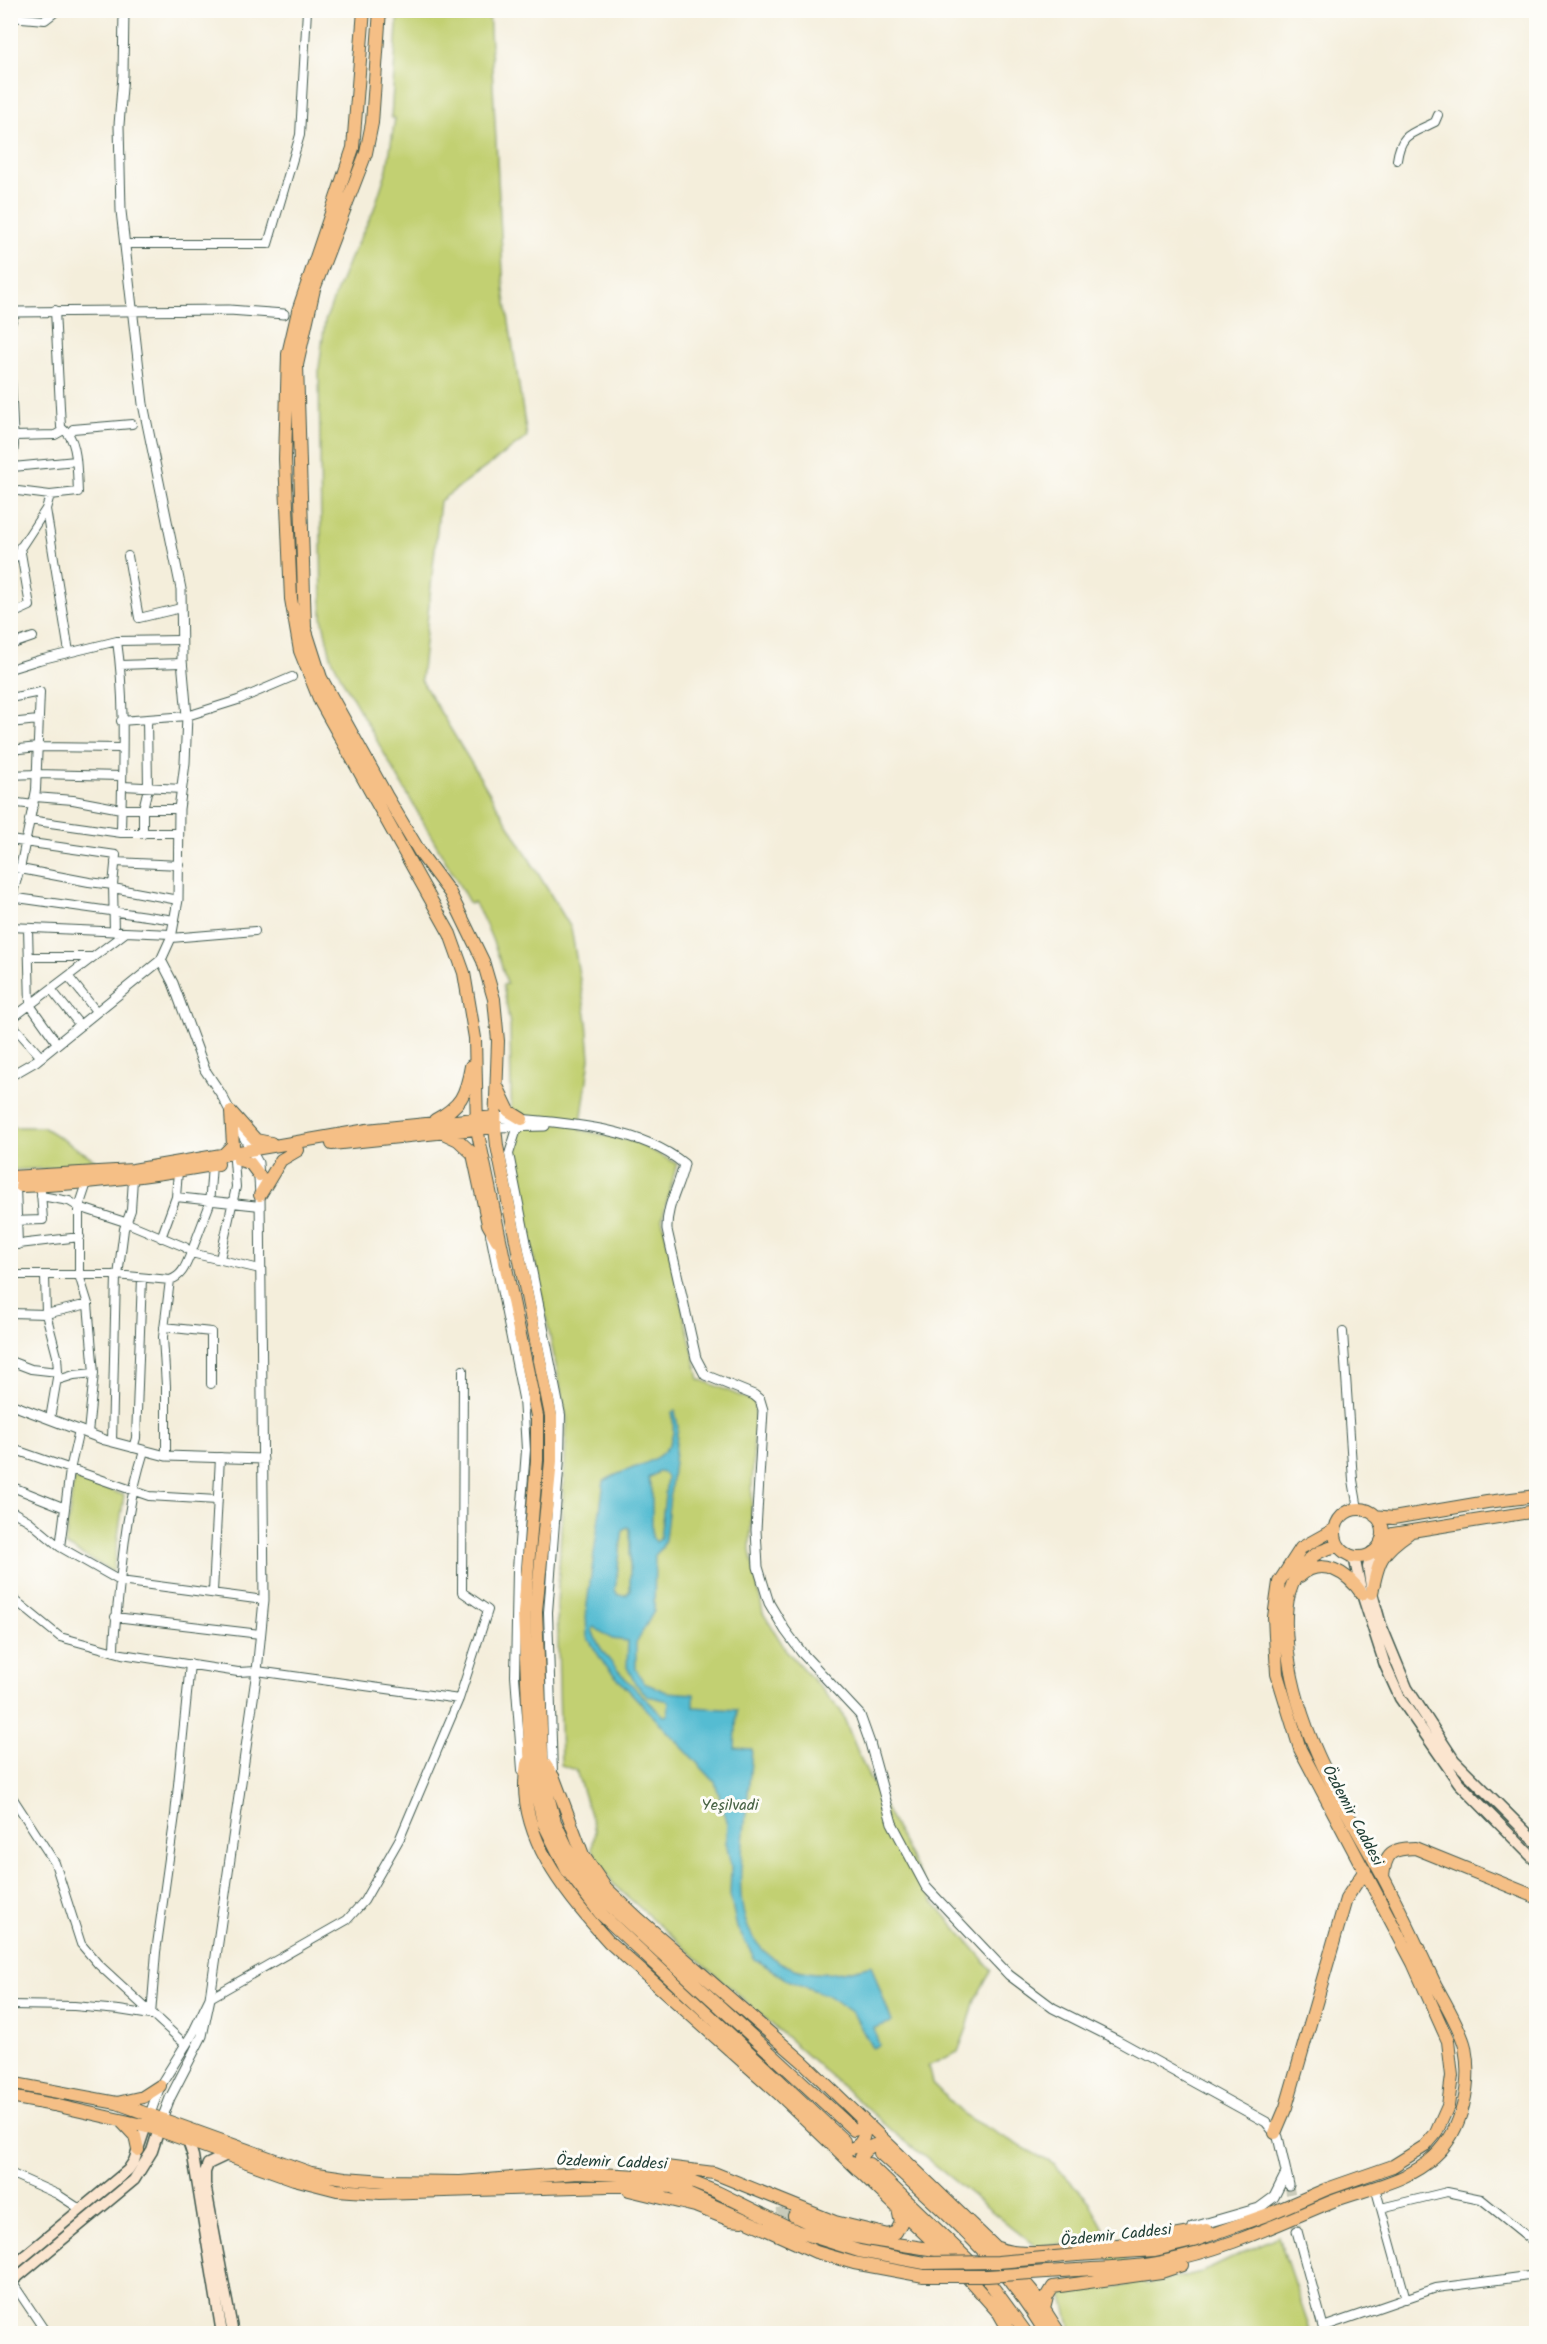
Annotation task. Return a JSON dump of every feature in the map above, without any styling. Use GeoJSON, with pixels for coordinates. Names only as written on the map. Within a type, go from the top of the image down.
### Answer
{"type":"FeatureCollection","features":[{"type":"Feature","properties":{"kind":"main road"},"geometry":{"type":"LineString","coordinates":[[364,10],[353,148],[298,311],[288,354],[285,459],[291,599],[300,651],[320,701],[450,934],[464,974],[475,1038],[477,1124],[537,1416],[537,1460],[524,1612],[529,1754],[543,1822],[567,1870],[600,1913],[864,2167],[984,2275],[1027,2334]]}},
{"type":"Feature","properties":{"kind":"main road"},"geometry":{"type":"LineString","coordinates":[[380,10],[372,123],[366,153],[315,289],[297,365],[305,628],[321,678],[421,854],[450,892],[483,961],[494,999],[498,1041],[495,1122],[497,1146],[551,1416],[551,1461],[536,1611],[543,1777],[555,1822],[573,1860],[606,1902],[854,2130]]}},
{"type":"Feature","properties":{"kind":"main road"},"geometry":{"type":"LineString","coordinates":[[428,1124],[450,1112],[464,1097],[475,1038]]}},
{"type":"Feature","properties":{"kind":"main road"},"geometry":{"type":"LineString","coordinates":[[496,1083],[509,1111],[522,1123]]}},
{"type":"Feature","properties":{"kind":"main road"},"geometry":{"type":"LineString","coordinates":[[231,1112],[256,1140],[280,1145]]}},
{"type":"Feature","properties":{"kind":"main road"},"geometry":{"type":"LineString","coordinates":[[222,1155],[233,1145],[231,1112]]}},
{"type":"Feature","properties":{"kind":"main road"},"geometry":{"type":"LineString","coordinates":[[12,1183],[133,1170],[222,1155],[298,1150],[495,1122]]}},
{"type":"Feature","properties":{"kind":"main road"},"geometry":{"type":"LineString","coordinates":[[12,1183],[41,1190],[133,1179],[236,1160],[280,1145],[367,1130],[428,1124],[477,1124]]}},
{"type":"Feature","properties":{"kind":"main road"},"geometry":{"type":"LineString","coordinates":[[439,1131],[458,1140],[473,1154],[488,1224],[503,1251]]}},
{"type":"Feature","properties":{"kind":"main road"},"geometry":{"type":"LineString","coordinates":[[260,1201],[281,1160],[298,1150]]}},
{"type":"Feature","properties":{"kind":"main road"},"geometry":{"type":"LineString","coordinates":[[236,1160],[250,1163],[259,1175]]}},
{"type":"Feature","properties":{"kind":"main road"},"geometry":{"type":"LineString","coordinates":[[1536,1496],[1393,1518],[1375,1516],[1358,1509],[1345,1513],[1335,1529],[1335,1538],[1339,1546],[1355,1561],[1407,1688],[1454,1760],[1536,1842]]}},
{"type":"Feature","properties":{"kind":"main road"},"geometry":{"type":"LineString","coordinates":[[1536,1511],[1393,1534],[1380,1541],[1372,1552],[1368,1567],[1367,1593],[1385,1665],[1400,1698],[1459,1783],[1536,1861]]}},
{"type":"Feature","properties":{"kind":"main road"},"geometry":{"type":"LineString","coordinates":[[1375,1516],[1382,1528],[1380,1541]]}},
{"type":"Feature","properties":{"kind":"main road","name":"Özdemir Caddesi"},"geometry":{"type":"LineString","coordinates":[[154,2122],[310,2173],[345,2178],[460,2182],[543,2175],[660,2176],[694,2183],[717,2192],[796,2231],[859,2251],[925,2263],[998,2262],[1155,2250],[1193,2241],[1243,2224],[1327,2189],[1393,2166],[1425,2146],[1436,2133],[1448,2106],[1452,2076],[1448,2040],[1413,1963],[1300,1749],[1277,1674],[1274,1617],[1279,1582],[1301,1548],[1335,1529]]}},
{"type":"Feature","properties":{"kind":"main road"},"geometry":{"type":"LineString","coordinates":[[1367,1593],[1378,1564],[1394,1544],[1412,1530]]}},
{"type":"Feature","properties":{"kind":"main road","name":"Özdemir Caddesi"},"geometry":{"type":"LineString","coordinates":[[154,2122],[188,2141],[294,2179],[337,2190],[381,2193],[598,2186],[672,2187],[816,2252],[854,2263],[924,2276],[987,2276],[1159,2263],[1197,2254],[1254,2235],[1334,2201],[1412,2174],[1435,2157],[1449,2141],[1468,2084],[1465,2045],[1383,1876],[1321,1765],[1296,1699],[1285,1628],[1292,1583],[1297,1572],[1309,1559],[1325,1548],[1339,1546]]}},
{"type":"Feature","properties":{"kind":"main road"},"geometry":{"type":"LineString","coordinates":[[1350,1555],[1359,1557],[1372,1552]]}},
{"type":"Feature","properties":{"kind":"main road"},"geometry":{"type":"LineString","coordinates":[[1292,1583],[1308,1569],[1323,1566],[1343,1573],[1367,1593]]}},
{"type":"Feature","properties":{"kind":"main road"},"geometry":{"type":"LineString","coordinates":[[529,1754],[524,1784],[535,1835],[548,1862],[584,1916],[609,1942],[778,2093],[846,2150],[856,2147],[863,2139],[865,2127],[860,2117]]}},
{"type":"Feature","properties":{"kind":"main road"},"geometry":{"type":"LineString","coordinates":[[541,1759],[554,1778],[583,1855],[605,1887],[803,2062],[860,2117],[884,2149],[995,2264],[1036,2316],[1046,2334]]}},
{"type":"Feature","properties":{"kind":"main road"},"geometry":{"type":"LineString","coordinates":[[1383,1876],[1385,1859],[1391,1853],[1398,1849],[1414,1848],[1536,1897]]}},
{"type":"Feature","properties":{"kind":"main road"},"geometry":{"type":"LineString","coordinates":[[1275,2133],[1286,2107],[1346,1899],[1365,1870]]}},
{"type":"Feature","properties":{"kind":"main road"},"geometry":{"type":"LineString","coordinates":[[10,2083],[117,2103],[154,2122]]}},
{"type":"Feature","properties":{"kind":"main road"},"geometry":{"type":"LineString","coordinates":[[117,2103],[143,2097],[160,2086]]}},
{"type":"Feature","properties":{"kind":"main road"},"geometry":{"type":"LineString","coordinates":[[10,2097],[116,2118],[154,2122]]}},
{"type":"Feature","properties":{"kind":"main road"},"geometry":{"type":"LineString","coordinates":[[116,2118],[135,2136],[138,2150]]}},
{"type":"Feature","properties":{"kind":"main road"},"geometry":{"type":"LineString","coordinates":[[10,2268],[128,2169],[154,2122]]}},
{"type":"Feature","properties":{"kind":"main road"},"geometry":{"type":"LineString","coordinates":[[11,2283],[134,2180],[152,2151],[154,2122]]}},
{"type":"Feature","properties":{"kind":"main road"},"geometry":{"type":"LineString","coordinates":[[188,2141],[193,2156],[222,2334]]}},
{"type":"Feature","properties":{"kind":"main road"},"geometry":{"type":"LineString","coordinates":[[1011,2334],[999,2313],[950,2257],[898,2209],[864,2167],[858,2163],[866,2149],[875,2144],[884,2149],[995,2247],[1044,2308],[1060,2334]]}},
{"type":"Feature","properties":{"kind":"main road"},"geometry":{"type":"LineString","coordinates":[[227,2155],[208,2164],[204,2172],[233,2334]]}},
{"type":"Feature","properties":{"kind":"main road"},"geometry":{"type":"LineString","coordinates":[[609,2174],[666,2167],[714,2173],[835,2222],[888,2235],[896,2232],[901,2223],[898,2209]]}},
{"type":"Feature","properties":{"kind":"main road"},"geometry":{"type":"LineString","coordinates":[[598,2186],[695,2206],[730,2220],[742,2221]]}},
{"type":"Feature","properties":{"kind":"main road"},"geometry":{"type":"LineString","coordinates":[[794,2216],[828,2230],[859,2239],[936,2250],[950,2257]]}},
{"type":"Feature","properties":{"kind":"main road"},"geometry":{"type":"LineString","coordinates":[[995,2247],[1015,2253],[1146,2241],[1243,2224]]}},
{"type":"Feature","properties":{"kind":"main road"},"geometry":{"type":"LineString","coordinates":[[1044,2308],[1053,2288],[1161,2272],[1225,2252],[1254,2235]]}},
{"type":"Feature","properties":{"kind":"street"},"geometry":{"type":"LineString","coordinates":[[10,17],[45,20],[58,10]]}},
{"type":"Feature","properties":{"kind":"street"},"geometry":{"type":"LineString","coordinates":[[12,1073],[40,1057],[161,960],[171,936],[178,900],[179,809],[187,741],[181,640],[181,589],[143,404],[124,244],[119,125],[123,75],[124,10]]}},
{"type":"Feature","properties":{"kind":"street"},"geometry":{"type":"LineString","coordinates":[[124,244],[268,243],[300,135],[307,10]]}},
{"type":"Feature","properties":{"kind":"street"},"geometry":{"type":"LineString","coordinates":[[1397,160],[1399,143],[1407,136],[1435,122],[1438,114]]}},
{"type":"Feature","properties":{"kind":"street"},"geometry":{"type":"LineString","coordinates":[[10,327],[13,309],[229,310],[284,314]]}},
{"type":"Feature","properties":{"kind":"street"},"geometry":{"type":"LineString","coordinates":[[10,490],[50,495],[78,492],[76,461],[65,432],[57,381],[54,310]]}},
{"type":"Feature","properties":{"kind":"street"},"geometry":{"type":"LineString","coordinates":[[10,357],[14,436],[10,484]]}},
{"type":"Feature","properties":{"kind":"street"},"geometry":{"type":"LineString","coordinates":[[14,436],[55,435],[74,429],[132,424]]}},
{"type":"Feature","properties":{"kind":"street"},"geometry":{"type":"LineString","coordinates":[[13,467],[76,461]]}},
{"type":"Feature","properties":{"kind":"street"},"geometry":{"type":"LineString","coordinates":[[10,564],[46,509],[50,495]]}},
{"type":"Feature","properties":{"kind":"street"},"geometry":{"type":"LineString","coordinates":[[46,509],[69,652]]}},
{"type":"Feature","properties":{"kind":"street"},"geometry":{"type":"LineString","coordinates":[[10,615],[30,606],[20,547]]}},
{"type":"Feature","properties":{"kind":"street"},"geometry":{"type":"LineString","coordinates":[[128,556],[139,618],[181,608]]}},
{"type":"Feature","properties":{"kind":"street"},"geometry":{"type":"LineString","coordinates":[[10,645],[33,637]]}},
{"type":"Feature","properties":{"kind":"street"},"geometry":{"type":"LineString","coordinates":[[10,669],[117,641],[181,640]]}},
{"type":"Feature","properties":{"kind":"street"},"geometry":{"type":"LineString","coordinates":[[117,641],[120,665],[123,786],[121,833]]}},
{"type":"Feature","properties":{"kind":"street"},"geometry":{"type":"LineString","coordinates":[[120,665],[182,663]]}},
{"type":"Feature","properties":{"kind":"street"},"geometry":{"type":"LineString","coordinates":[[121,721],[187,716],[238,700],[292,677]]}},
{"type":"Feature","properties":{"kind":"street"},"geometry":{"type":"LineString","coordinates":[[10,698],[40,692],[34,801],[20,869],[11,899],[114,910],[175,920]]}},
{"type":"Feature","properties":{"kind":"street"},"geometry":{"type":"LineString","coordinates":[[143,834],[143,809],[148,788],[147,719]]}},
{"type":"Feature","properties":{"kind":"street"},"geometry":{"type":"LineString","coordinates":[[10,723],[38,720]]}},
{"type":"Feature","properties":{"kind":"street"},"geometry":{"type":"LineString","coordinates":[[10,750],[38,747],[121,748]]}},
{"type":"Feature","properties":{"kind":"street"},"geometry":{"type":"LineString","coordinates":[[10,776],[37,774],[121,776]]}},
{"type":"Feature","properties":{"kind":"street"},"geometry":{"type":"LineString","coordinates":[[123,786],[182,789]]}},
{"type":"Feature","properties":{"kind":"street"},"geometry":{"type":"LineString","coordinates":[[10,802],[73,800],[121,809],[179,809]]}},
{"type":"Feature","properties":{"kind":"street"},"geometry":{"type":"LineString","coordinates":[[29,820],[121,833],[179,834]]}},
{"type":"Feature","properties":{"kind":"street"},"geometry":{"type":"LineString","coordinates":[[10,840],[116,855],[113,886],[114,932]]}},
{"type":"Feature","properties":{"kind":"street"},"geometry":{"type":"LineString","coordinates":[[115,862],[180,865]]}},
{"type":"Feature","properties":{"kind":"street"},"geometry":{"type":"LineString","coordinates":[[10,867],[178,900]]}},
{"type":"Feature","properties":{"kind":"street"},"geometry":{"type":"LineString","coordinates":[[10,927],[171,936],[255,931]]}},
{"type":"Feature","properties":{"kind":"street"},"geometry":{"type":"LineString","coordinates":[[28,928],[30,1005],[57,1043]]}},
{"type":"Feature","properties":{"kind":"street"},"geometry":{"type":"LineString","coordinates":[[40,1057],[10,1021],[125,933]]}},
{"type":"Feature","properties":{"kind":"street"},"geometry":{"type":"LineString","coordinates":[[30,957],[93,957]]}},
{"type":"Feature","properties":{"kind":"street"},"geometry":{"type":"LineString","coordinates":[[154,2122],[202,2036],[210,1998],[257,1671],[264,1600],[258,1163],[205,1070],[173,983],[161,960]]}},
{"type":"Feature","properties":{"kind":"street"},"geometry":{"type":"LineString","coordinates":[[68,976],[96,1011]]}},
{"type":"Feature","properties":{"kind":"street"},"geometry":{"type":"LineString","coordinates":[[51,989],[79,1024]]}},
{"type":"Feature","properties":{"kind":"street"},"geometry":{"type":"LineString","coordinates":[[495,1122],[562,1124],[607,1131],[650,1143],[684,1164],[667,1216],[667,1230],[696,1358],[705,1375],[754,1395],[760,1400],[763,1410],[756,1530],[758,1567],[769,1603],[802,1653],[860,1715],[892,1823],[926,1887],[1009,1975],[1053,2008],[1266,2122],[1275,2133],[1289,2185]]}},
{"type":"Feature","properties":{"kind":"street"},"geometry":{"type":"LineString","coordinates":[[522,1123],[516,1131],[509,1154],[561,1415],[560,1458],[548,1612],[554,1778]]}},
{"type":"Feature","properties":{"kind":"street"},"geometry":{"type":"LineString","coordinates":[[220,1259],[234,1202],[236,1160]]}},
{"type":"Feature","properties":{"kind":"street"},"geometry":{"type":"LineString","coordinates":[[10,1275],[117,1276],[170,1280],[181,1273],[209,1206],[212,1165]]}},
{"type":"Feature","properties":{"kind":"street"},"geometry":{"type":"LineString","coordinates":[[161,1238],[176,1197],[178,1171]]}},
{"type":"Feature","properties":{"kind":"street"},"geometry":{"type":"LineString","coordinates":[[112,1442],[117,1276],[126,1223],[132,1210],[133,1179]]}},
{"type":"Feature","properties":{"kind":"street"},"geometry":{"type":"LineString","coordinates":[[12,1183],[14,1245],[80,1237]]}},
{"type":"Feature","properties":{"kind":"street"},"geometry":{"type":"LineString","coordinates":[[60,1547],[70,1470],[83,1432],[94,1373],[88,1304],[79,1275],[79,1207],[87,1183]]}},
{"type":"Feature","properties":{"kind":"street"},"geometry":{"type":"LineString","coordinates":[[13,1221],[43,1220],[41,1190],[79,1207],[185,1246],[190,1253],[260,1269]]}},
{"type":"Feature","properties":{"kind":"street"},"geometry":{"type":"LineString","coordinates":[[176,1197],[234,1202],[260,1201]]}},
{"type":"Feature","properties":{"kind":"street"},"geometry":{"type":"LineString","coordinates":[[488,1224],[523,1398],[526,1450],[517,1569],[515,1676],[524,1784]]}},
{"type":"Feature","properties":{"kind":"street"},"geometry":{"type":"LineString","coordinates":[[45,1276],[46,1314],[57,1356],[58,1376],[50,1419]]}},
{"type":"Feature","properties":{"kind":"street"},"geometry":{"type":"LineString","coordinates":[[133,1448],[136,1438],[142,1278]]}},
{"type":"Feature","properties":{"kind":"street"},"geometry":{"type":"LineString","coordinates":[[166,1456],[164,1327],[170,1280]]}},
{"type":"Feature","properties":{"kind":"street"},"geometry":{"type":"LineString","coordinates":[[10,1313],[46,1314],[88,1304]]}},
{"type":"Feature","properties":{"kind":"street"},"geometry":{"type":"LineString","coordinates":[[164,1327],[211,1332],[211,1384]]}},
{"type":"Feature","properties":{"kind":"street"},"geometry":{"type":"LineString","coordinates":[[1342,1332],[1353,1480],[1358,1509]]}},
{"type":"Feature","properties":{"kind":"street"},"geometry":{"type":"LineString","coordinates":[[10,1361],[58,1376],[94,1373]]}},
{"type":"Feature","properties":{"kind":"street"},"geometry":{"type":"LineString","coordinates":[[154,2122],[160,2086],[186,2045],[210,1998],[347,1920],[364,1901],[400,1838],[459,1699],[488,1610],[462,1592],[463,1370]]}},
{"type":"Feature","properties":{"kind":"street"},"geometry":{"type":"LineString","coordinates":[[10,1404],[112,1442],[166,1456],[263,1459]]}},
{"type":"Feature","properties":{"kind":"street"},"geometry":{"type":"LineString","coordinates":[[10,1448],[149,1496],[218,1500]]}},
{"type":"Feature","properties":{"kind":"street"},"geometry":{"type":"LineString","coordinates":[[114,1652],[115,1617],[132,1491],[144,1451]]}},
{"type":"Feature","properties":{"kind":"street"},"geometry":{"type":"LineString","coordinates":[[213,1592],[220,1457]]}},
{"type":"Feature","properties":{"kind":"street"},"geometry":{"type":"LineString","coordinates":[[10,1486],[65,1508]]}},
{"type":"Feature","properties":{"kind":"street"},"geometry":{"type":"LineString","coordinates":[[10,1510],[29,1521],[60,1547],[120,1581],[264,1600]]}},
{"type":"Feature","properties":{"kind":"street"},"geometry":{"type":"LineString","coordinates":[[10,1596],[60,1637],[114,1652],[238,1672],[257,1671],[459,1699]]}},
{"type":"Feature","properties":{"kind":"street"},"geometry":{"type":"LineString","coordinates":[[115,1617],[260,1634]]}},
{"type":"Feature","properties":{"kind":"street"},"geometry":{"type":"LineString","coordinates":[[151,2015],[156,1952],[175,1815],[190,1664]]}},
{"type":"Feature","properties":{"kind":"street"},"geometry":{"type":"LineString","coordinates":[[10,1791],[55,1863],[81,1944],[98,1964],[151,2015],[186,2045]]}},
{"type":"Feature","properties":{"kind":"street"},"geometry":{"type":"LineString","coordinates":[[10,2006],[74,2006],[151,2015]]}},
{"type":"Feature","properties":{"kind":"street"},"geometry":{"type":"LineString","coordinates":[[1146,2241],[1259,2208],[1274,2197],[1286,2173]]}},
{"type":"Feature","properties":{"kind":"street"},"geometry":{"type":"LineString","coordinates":[[10,2174],[57,2194],[80,2209]]}},
{"type":"Feature","properties":{"kind":"street"},"geometry":{"type":"LineString","coordinates":[[1375,2187],[1406,2299]]}},
{"type":"Feature","properties":{"kind":"street"},"geometry":{"type":"LineString","coordinates":[[1381,2208],[1447,2192],[1481,2199],[1533,2241],[1536,2246]]}},
{"type":"Feature","properties":{"kind":"street"},"geometry":{"type":"LineString","coordinates":[[1297,2231],[1324,2330],[1436,2288],[1536,2275]]}},
{"type":"Feature","properties":{"kind":"street"},"geometry":{"type":"LineString","coordinates":[[11,2283],[47,2334]]}},
{"type":"Feature","properties":{"kind":"green space","name":"Yeşilvadi"},"geometry":{"type":"Polygon","coordinates":[[[398,11],[489,11],[504,290],[527,437],[440,501],[421,680],[571,928],[587,1021],[590,1058],[580,1130],[636,1142],[677,1164],[662,1219],[699,1379],[755,1402],[750,1551],[763,1613],[786,1650],[841,1711],[865,1769],[933,1901],[992,1970],[975,1999],[958,2052],[928,2066],[932,2083],[964,2115],[1055,2165],[1089,2201],[1110,2240],[1146,2284],[1203,2272],[1278,2236],[1311,2333],[1072,2333],[1062,2294],[1130,2285],[1097,2242],[1035,2246],[896,2134],[614,1885],[592,1849],[595,1831],[576,1770],[561,1765],[557,1605],[567,1419],[512,1153],[510,1025],[503,985],[507,984],[493,942],[474,902],[470,904],[344,683],[331,657],[322,618],[319,368],[325,321],[350,258],[373,212],[387,169],[395,118],[391,118],[398,11]]]}},
{"type":"Feature","properties":{"kind":"green space"},"geometry":{"type":"Polygon","coordinates":[[[10,1127],[43,1127],[102,1164],[85,1167],[11,1170],[10,1127]]]}},
{"type":"Feature","properties":{"kind":"green space"},"geometry":{"type":"Polygon","coordinates":[[[74,1478],[124,1495],[113,1572],[65,1545],[74,1478]]]}},
{"type":"Feature","properties":{"kind":"water"},"geometry":{"type":"Polygon","coordinates":[[[675,1411],[678,1426],[665,1539],[662,1548],[655,1555],[654,1611],[636,1643],[636,1669],[644,1683],[667,1692],[694,1694],[694,1707],[737,1710],[735,1748],[752,1749],[741,1872],[743,1910],[748,1928],[757,1944],[771,1957],[790,1967],[810,1972],[831,1973],[871,1965],[892,2022],[874,2028],[879,2045],[872,2048],[853,2013],[827,1995],[787,1980],[755,1959],[737,1928],[730,1895],[731,1866],[726,1843],[727,1821],[715,1782],[604,1664],[587,1637],[586,1612],[604,1481],[654,1459],[664,1452],[670,1442],[673,1429],[672,1412],[675,1411]],[[658,1472],[648,1478],[652,1490],[652,1537],[656,1542],[660,1539],[667,1477],[664,1473],[658,1472]],[[628,1527],[623,1529],[615,1590],[618,1595],[626,1595],[630,1590],[630,1530],[628,1527]],[[594,1627],[592,1629],[596,1640],[610,1661],[655,1708],[664,1716],[668,1715],[669,1701],[648,1696],[635,1683],[627,1667],[628,1641],[612,1639],[594,1627]]]}},
{"type":"Feature","properties":{"kind":"tunnel"},"geometry":{"type":"LineString","coordinates":[[1289,2185],[1297,2231]]}},
{"type":"Feature","properties":{"kind":"tunnel"},"geometry":{"type":"LineString","coordinates":[[760,2218],[782,2214],[794,2216]]}}]}
